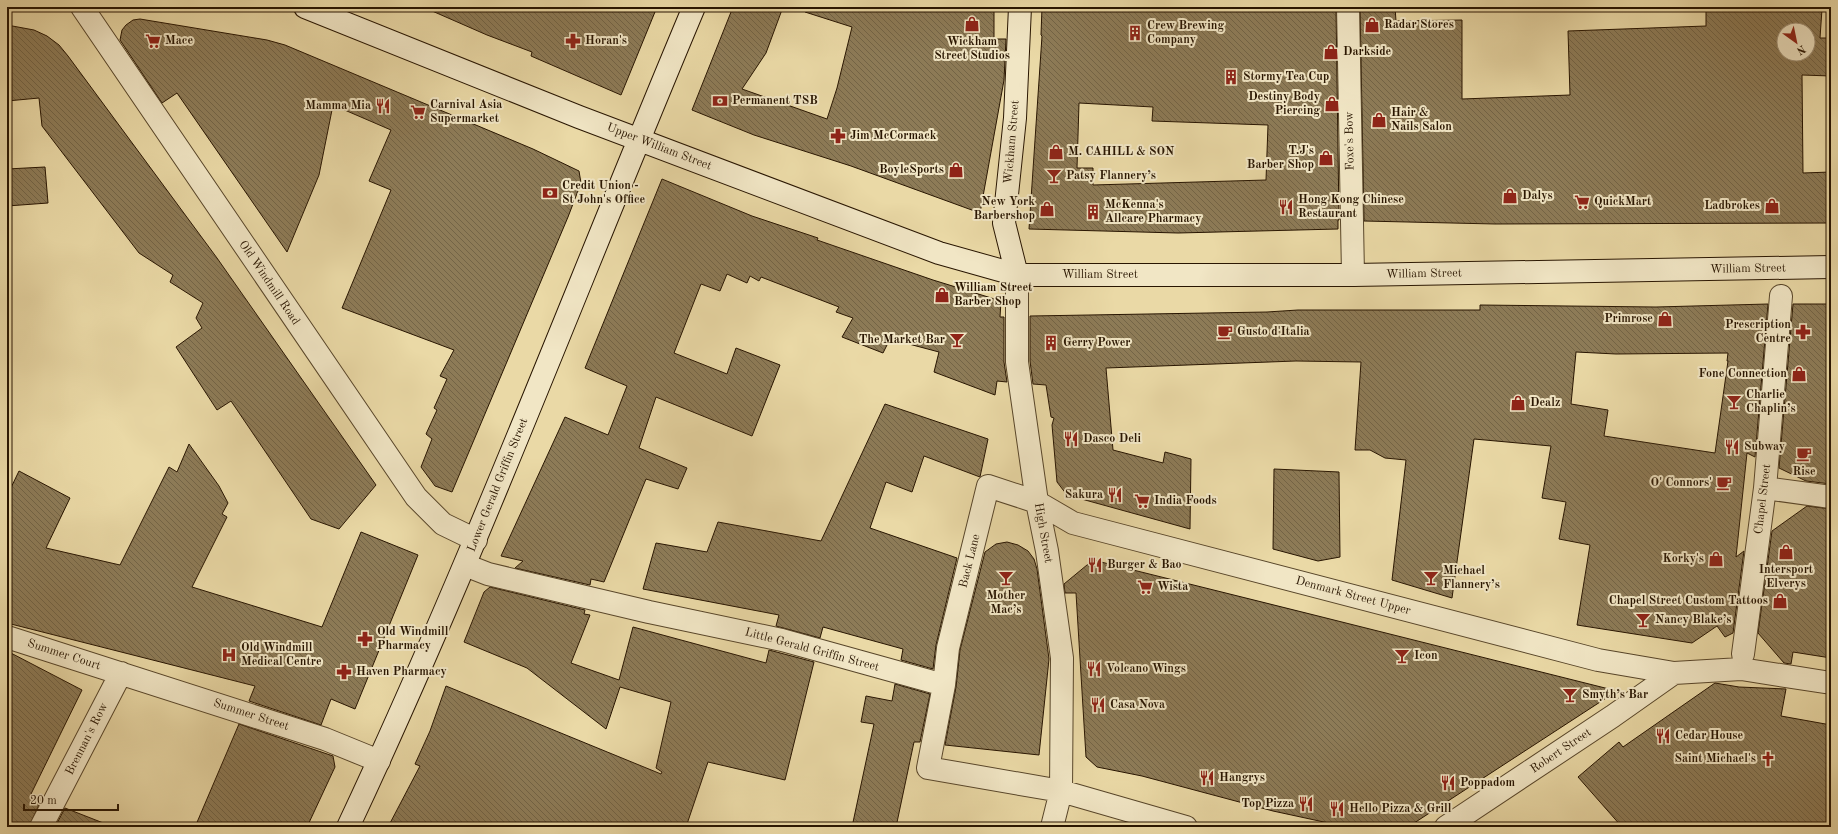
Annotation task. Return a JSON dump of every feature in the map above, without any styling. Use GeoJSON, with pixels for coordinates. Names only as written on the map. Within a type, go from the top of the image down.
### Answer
{"type":"FeatureCollection","features":[{"type":"Feature","properties":{"kind":"street","name":"Old Windmill Road"},"geometry":{"type":"LineString","coordinates":[[82,7],[416,497],[444,524],[476,540]]}},
{"type":"Feature","properties":{"kind":"street","name":"Upper William Street"},"geometry":{"type":"LineString","coordinates":[[305,7],[638,140],[939,253],[1017,275]]}},
{"type":"Feature","properties":{"kind":"street","name":"Lower Gerald Griffin Street"},"geometry":{"type":"LineString","coordinates":[[348,827],[379,761],[476,540],[638,140],[694,7]]}},
{"type":"Feature","properties":{"kind":"street","name":"Wickham Street"},"geometry":{"type":"LineString","coordinates":[[1017,275],[1004,223],[1016,118],[1020,7]]}},
{"type":"Feature","properties":{"kind":"street","name":"Foxe's Bow"},"geometry":{"type":"LineString","coordinates":[[1348,7],[1353,275]]}},
{"type":"Feature","properties":{"kind":"street","name":"William Street"},"geometry":{"type":"LineString","coordinates":[[1017,275],[1353,275],[1831,267]]}},
{"type":"Feature","properties":{"kind":"street","name":"High Street"},"geometry":{"type":"LineString","coordinates":[[1017,275],[1017,362],[1037,502],[1047,551],[1062,658],[1061,791],[1052,827]]}},
{"type":"Feature","properties":{"kind":"street","name":"Chapel Street"},"geometry":{"type":"LineString","coordinates":[[1743,654],[1765,488],[1781,296]]}},
{"type":"Feature","properties":{"kind":"street","name":"Back Lane"},"geometry":{"type":"LineString","coordinates":[[944,685],[948,648],[988,486],[1037,502]]}},
{"type":"Feature","properties":{"kind":"street"},"geometry":{"type":"LineString","coordinates":[[1765,488],[1831,497]]}},
{"type":"Feature","properties":{"kind":"street","name":"Denmark Street Upper"},"geometry":{"type":"LineString","coordinates":[[1037,502],[1073,523],[1598,660],[1674,673],[1741,669],[1831,683]]}},
{"type":"Feature","properties":{"kind":"street","name":"Little Gerald Griffin Street"},"geometry":{"type":"LineString","coordinates":[[465,565],[488,574],[611,603],[782,640],[944,685]]}},
{"type":"Feature","properties":{"kind":"street","name":"Summer Court"},"geometry":{"type":"LineString","coordinates":[[7,637],[121,673]]}},
{"type":"Feature","properties":{"kind":"street","name":"Summer Street"},"geometry":{"type":"LineString","coordinates":[[121,673],[325,739],[379,761]]}},
{"type":"Feature","properties":{"kind":"street","name":"Brennan's Row"},"geometry":{"type":"LineString","coordinates":[[41,827],[121,673]]}},
{"type":"Feature","properties":{"kind":"street","name":"Robert Street"},"geometry":{"type":"LineString","coordinates":[[1446,827],[1613,716],[1674,673]]}},
{"type":"Feature","properties":{"kind":"street"},"geometry":{"type":"LineString","coordinates":[[944,685],[928,768],[1061,791],[1186,827]]}},
{"type":"Feature","properties":{"kind":"building"},"geometry":{"type":"Polygon","coordinates":[[[423,7],[657,7],[621,95],[531,56],[532,52],[487,35],[423,7]]]}},
{"type":"Feature","properties":{"kind":"building"},"geometry":{"type":"Polygon","coordinates":[[[733,7],[783,7],[766,53],[742,89],[827,119],[837,88],[852,27],[805,12],[806,7],[994,7],[994,39],[1006,39],[1004,80],[980,213],[851,166],[754,135],[692,110],[733,7]]]}},
{"type":"Feature","properties":{"kind":"building"},"geometry":{"type":"Polygon","coordinates":[[[1042,7],[1336,7],[1338,229],[1178,233],[1029,229],[1042,7]],[[1079,103],[1077,168],[1093,168],[1093,185],[1266,180],[1268,125],[1152,121],[1153,107],[1079,103]]]}},
{"type":"Feature","properties":{"kind":"building"},"geometry":{"type":"Polygon","coordinates":[[[1360,7],[1395,7],[1396,21],[1462,20],[1462,99],[1570,95],[1568,31],[1706,26],[1706,7],[1822,9],[1820,38],[1831,38],[1831,76],[1802,75],[1803,173],[1831,172],[1831,223],[1495,224],[1364,221],[1360,7]]]}},
{"type":"Feature","properties":{"kind":"building"},"geometry":{"type":"Polygon","coordinates":[[[140,19],[267,40],[285,45],[533,149],[579,171],[581,183],[568,217],[452,492],[435,486],[421,467],[432,439],[426,434],[437,410],[434,408],[447,379],[440,376],[454,350],[342,308],[391,190],[369,181],[391,130],[333,105],[319,175],[287,252],[177,93],[162,103],[120,40],[122,30],[126,25],[133,20],[140,19]]]}},
{"type":"Feature","properties":{"kind":"building"},"geometry":{"type":"Polygon","coordinates":[[[7,25],[34,30],[47,36],[59,45],[68,56],[217,258],[376,485],[339,529],[311,519],[231,401],[217,410],[176,347],[202,328],[196,318],[203,303],[170,282],[173,275],[139,253],[42,126],[39,98],[7,101],[7,25]]]}},
{"type":"Feature","properties":{"kind":"building"},"geometry":{"type":"Polygon","coordinates":[[[45,167],[48,203],[7,206],[7,169],[45,167]]]}},
{"type":"Feature","properties":{"kind":"building"},"geometry":{"type":"Polygon","coordinates":[[[662,179],[752,216],[818,238],[817,240],[933,280],[1001,301],[1000,317],[1004,317],[1004,362],[1007,382],[997,381],[995,395],[934,372],[939,352],[890,339],[883,353],[842,337],[853,318],[836,312],[839,307],[761,277],[759,281],[750,276],[747,283],[727,274],[720,291],[701,284],[674,353],[727,374],[736,348],[780,365],[752,436],[656,397],[639,448],[687,468],[678,489],[646,479],[604,582],[591,579],[590,585],[515,568],[523,561],[501,556],[565,417],[608,435],[627,386],[585,368],[662,179]]]}},
{"type":"Feature","properties":{"kind":"building"},"geometry":{"type":"Polygon","coordinates":[[[1768,304],[1755,457],[1747,453],[1736,557],[1744,551],[1733,633],[1725,637],[1717,626],[1692,643],[1577,625],[1590,545],[1559,539],[1566,502],[1542,498],[1551,446],[1474,439],[1452,598],[1392,580],[1406,460],[1385,458],[1370,450],[1355,450],[1361,362],[1296,361],[1106,368],[1113,450],[1163,463],[1165,452],[1191,459],[1190,529],[1067,495],[1057,482],[1052,425],[1054,418],[1051,417],[1046,385],[1033,384],[1030,361],[1030,316],[1267,312],[1298,310],[1480,310],[1480,305],[1656,307],[1768,304]],[[1576,352],[1571,404],[1608,410],[1604,436],[1715,453],[1728,353],[1616,354],[1576,352]]]}},
{"type":"Feature","properties":{"kind":"building"},"geometry":{"type":"Polygon","coordinates":[[[1793,304],[1831,304],[1831,484],[1806,481],[1779,468],[1793,304]]]}},
{"type":"Feature","properties":{"kind":"building"},"geometry":{"type":"Polygon","coordinates":[[[885,404],[988,439],[980,477],[924,456],[912,492],[886,482],[870,528],[957,558],[936,645],[933,669],[901,660],[903,649],[823,627],[820,638],[776,626],[779,615],[643,589],[656,543],[707,552],[718,522],[821,541],[885,404]]]}},
{"type":"Feature","properties":{"kind":"building"},"geometry":{"type":"Polygon","coordinates":[[[189,444],[219,486],[228,503],[222,514],[227,517],[192,587],[322,627],[361,532],[418,555],[355,709],[331,699],[321,725],[249,701],[255,686],[7,623],[7,496],[19,471],[70,498],[46,548],[120,565],[169,467],[177,472],[189,444]]]}},
{"type":"Feature","properties":{"kind":"building"},"geometry":{"type":"Polygon","coordinates":[[[1274,469],[1339,472],[1340,557],[1318,561],[1273,549],[1274,469]]]}},
{"type":"Feature","properties":{"kind":"building"},"geometry":{"type":"Polygon","coordinates":[[[1807,506],[1831,509],[1831,658],[1793,652],[1791,664],[1784,663],[1758,633],[1772,531],[1807,506]]]}},
{"type":"Feature","properties":{"kind":"building"},"geometry":{"type":"Polygon","coordinates":[[[1007,542],[1018,545],[1028,551],[1034,559],[1037,569],[1049,659],[1039,755],[945,745],[956,687],[960,650],[985,552],[996,544],[1007,542]]]}},
{"type":"Feature","properties":{"kind":"building"},"geometry":{"type":"Polygon","coordinates":[[[1093,560],[1617,691],[1408,827],[1347,827],[1273,811],[1142,776],[1097,767],[1086,757],[1076,593],[1065,593],[1064,584],[1093,560]]]}},
{"type":"Feature","properties":{"kind":"building"},"geometry":{"type":"Polygon","coordinates":[[[490,587],[585,610],[584,614],[590,615],[571,663],[619,680],[633,627],[766,663],[769,650],[814,662],[785,780],[708,762],[686,827],[388,827],[420,766],[415,764],[430,731],[446,686],[661,774],[662,772],[656,768],[671,702],[620,687],[606,729],[527,668],[464,642],[484,592],[490,587]]]}},
{"type":"Feature","properties":{"kind":"building"},"geometry":{"type":"Polygon","coordinates":[[[7,651],[82,690],[31,794],[42,798],[29,827],[7,827],[7,651]]]}},
{"type":"Feature","properties":{"kind":"building"},"geometry":{"type":"Polygon","coordinates":[[[1715,683],[1739,687],[1786,689],[1781,716],[1831,725],[1831,827],[1622,827],[1578,777],[1619,742],[1623,747],[1715,683]]]}},
{"type":"Feature","properties":{"kind":"building"},"geometry":{"type":"Polygon","coordinates":[[[895,684],[930,694],[920,742],[914,742],[896,827],[852,827],[874,724],[861,722],[866,696],[892,701],[895,684]]]}},
{"type":"Feature","properties":{"kind":"building"},"geometry":{"type":"Polygon","coordinates":[[[239,724],[333,756],[335,767],[307,827],[195,827],[239,724]]]}},
{"type":"Feature","properties":{"kind":"building"},"geometry":{"type":"Polygon","coordinates":[[[65,808],[111,826],[111,827],[55,827],[65,808]]]}},
{"type":"Feature","properties":{"kind":"place","name":"Wickham Street Studios"},"geometry":{"type":"Point","coordinates":[972,24]}},
{"type":"Feature","properties":{"kind":"place","name":"Radar Stores"},"geometry":{"type":"Point","coordinates":[1372,25]}},
{"type":"Feature","properties":{"kind":"place","name":"Crew Brewing Company"},"geometry":{"type":"Point","coordinates":[1135,33]}},
{"type":"Feature","properties":{"kind":"place","name":"Mace"},"geometry":{"type":"Point","coordinates":[153,41]}},
{"type":"Feature","properties":{"kind":"place","name":"Horan's"},"geometry":{"type":"Point","coordinates":[573,41]}},
{"type":"Feature","properties":{"kind":"place","name":"Darkside"},"geometry":{"type":"Point","coordinates":[1331,52]}},
{"type":"Feature","properties":{"kind":"place","name":"Stormy Tea Cup"},"geometry":{"type":"Point","coordinates":[1231,77]}},
{"type":"Feature","properties":{"kind":"place","name":"Permanent TSB"},"geometry":{"type":"Point","coordinates":[720,101]}},
{"type":"Feature","properties":{"kind":"place","name":"Destiny Body Piercing"},"geometry":{"type":"Point","coordinates":[1332,104]}},
{"type":"Feature","properties":{"kind":"place","name":"Mamma Mia"},"geometry":{"type":"Point","coordinates":[383,106]}},
{"type":"Feature","properties":{"kind":"place","name":"Carnival Asia Supermarket"},"geometry":{"type":"Point","coordinates":[418,112]}},
{"type":"Feature","properties":{"kind":"place","name":"Hair & Nails Salon"},"geometry":{"type":"Point","coordinates":[1379,120]}},
{"type":"Feature","properties":{"kind":"place","name":"Jim McCormack"},"geometry":{"type":"Point","coordinates":[838,136]}},
{"type":"Feature","properties":{"kind":"place","name":"M. CAHILL & SON"},"geometry":{"type":"Point","coordinates":[1056,152]}},
{"type":"Feature","properties":{"kind":"place","name":"T.J's Barber Shop"},"geometry":{"type":"Point","coordinates":[1326,158]}},
{"type":"Feature","properties":{"kind":"place","name":"BoyleSports"},"geometry":{"type":"Point","coordinates":[956,170]}},
{"type":"Feature","properties":{"kind":"place","name":"Patsy Flannery’s"},"geometry":{"type":"Point","coordinates":[1054,176]}},
{"type":"Feature","properties":{"kind":"place","name":"Credit Union - St John's Office"},"geometry":{"type":"Point","coordinates":[550,193]}},
{"type":"Feature","properties":{"kind":"place","name":"Dalys"},"geometry":{"type":"Point","coordinates":[1510,196]}},
{"type":"Feature","properties":{"kind":"place","name":"QuickMart"},"geometry":{"type":"Point","coordinates":[1582,202]}},
{"type":"Feature","properties":{"kind":"place","name":"Ladbrokes"},"geometry":{"type":"Point","coordinates":[1772,206]}},
{"type":"Feature","properties":{"kind":"place","name":"Hong Kong Chinese Restaurant"},"geometry":{"type":"Point","coordinates":[1286,207]}},
{"type":"Feature","properties":{"kind":"place","name":"New York Barbershop"},"geometry":{"type":"Point","coordinates":[1047,209]}},
{"type":"Feature","properties":{"kind":"place","name":"McKenna's Allcare Pharmacy"},"geometry":{"type":"Point","coordinates":[1093,212]}},
{"type":"Feature","properties":{"kind":"place","name":"William Street Barber Shop"},"geometry":{"type":"Point","coordinates":[942,295]}},
{"type":"Feature","properties":{"kind":"place","name":"Primrose"},"geometry":{"type":"Point","coordinates":[1665,319]}},
{"type":"Feature","properties":{"kind":"place","name":"Gusto d'Italia"},"geometry":{"type":"Point","coordinates":[1225,332]}},
{"type":"Feature","properties":{"kind":"place","name":"Prescription Centre"},"geometry":{"type":"Point","coordinates":[1803,332]}},
{"type":"Feature","properties":{"kind":"place","name":"The Market Bar"},"geometry":{"type":"Point","coordinates":[957,340]}},
{"type":"Feature","properties":{"kind":"place","name":"Gerry Power"},"geometry":{"type":"Point","coordinates":[1051,343]}},
{"type":"Feature","properties":{"kind":"place","name":"Fone Connection"},"geometry":{"type":"Point","coordinates":[1799,374]}},
{"type":"Feature","properties":{"kind":"place","name":"Charlie Chaplin’s"},"geometry":{"type":"Point","coordinates":[1734,402]}},
{"type":"Feature","properties":{"kind":"place","name":"Dealz"},"geometry":{"type":"Point","coordinates":[1518,403]}},
{"type":"Feature","properties":{"kind":"place","name":"Dasco Deli"},"geometry":{"type":"Point","coordinates":[1071,439]}},
{"type":"Feature","properties":{"kind":"place","name":"Subway"},"geometry":{"type":"Point","coordinates":[1732,447]}},
{"type":"Feature","properties":{"kind":"place","name":"Rise"},"geometry":{"type":"Point","coordinates":[1804,454]}},
{"type":"Feature","properties":{"kind":"place","name":"O' Connors'"},"geometry":{"type":"Point","coordinates":[1724,483]}},
{"type":"Feature","properties":{"kind":"place","name":"Sakura"},"geometry":{"type":"Point","coordinates":[1115,495]}},
{"type":"Feature","properties":{"kind":"place","name":"India Foods"},"geometry":{"type":"Point","coordinates":[1142,501]}},
{"type":"Feature","properties":{"kind":"place","name":"Intersport Elverys"},"geometry":{"type":"Point","coordinates":[1786,552]}},
{"type":"Feature","properties":{"kind":"place","name":"Korky's"},"geometry":{"type":"Point","coordinates":[1716,559]}},
{"type":"Feature","properties":{"kind":"place","name":"Burger & Bao"},"geometry":{"type":"Point","coordinates":[1095,565]}},
{"type":"Feature","properties":{"kind":"place","name":"Mother Mac’s"},"geometry":{"type":"Point","coordinates":[1006,578]}},
{"type":"Feature","properties":{"kind":"place","name":"Michael Flannery’s"},"geometry":{"type":"Point","coordinates":[1431,578]}},
{"type":"Feature","properties":{"kind":"place","name":"Wista"},"geometry":{"type":"Point","coordinates":[1145,587]}},
{"type":"Feature","properties":{"kind":"place","name":"Chapel Street Custom Tattoos"},"geometry":{"type":"Point","coordinates":[1780,601]}},
{"type":"Feature","properties":{"kind":"place","name":"Nancy Blake’s"},"geometry":{"type":"Point","coordinates":[1643,620]}},
{"type":"Feature","properties":{"kind":"place","name":"Old Windmill Pharmacy"},"geometry":{"type":"Point","coordinates":[365,639]}},
{"type":"Feature","properties":{"kind":"place","name":"Old Windmill Medical Centre"},"geometry":{"type":"Point","coordinates":[229,655]}},
{"type":"Feature","properties":{"kind":"place","name":"Icon"},"geometry":{"type":"Point","coordinates":[1402,656]}},
{"type":"Feature","properties":{"kind":"place","name":"Volcano Wings"},"geometry":{"type":"Point","coordinates":[1094,669]}},
{"type":"Feature","properties":{"kind":"place","name":"Haven Pharmacy"},"geometry":{"type":"Point","coordinates":[344,672]}},
{"type":"Feature","properties":{"kind":"place","name":"Smyth’s Bar"},"geometry":{"type":"Point","coordinates":[1570,695]}},
{"type":"Feature","properties":{"kind":"place","name":"Casa Nova"},"geometry":{"type":"Point","coordinates":[1098,705]}},
{"type":"Feature","properties":{"kind":"place","name":"Cedar House"},"geometry":{"type":"Point","coordinates":[1663,736]}},
{"type":"Feature","properties":{"kind":"place","name":"Saint Michael's"},"geometry":{"type":"Point","coordinates":[1768,759]}},
{"type":"Feature","properties":{"kind":"place","name":"Hangrys"},"geometry":{"type":"Point","coordinates":[1207,778]}},
{"type":"Feature","properties":{"kind":"place","name":"Poppadom"},"geometry":{"type":"Point","coordinates":[1448,783]}},
{"type":"Feature","properties":{"kind":"place","name":"Top Pizza"},"geometry":{"type":"Point","coordinates":[1306,804]}},
{"type":"Feature","properties":{"kind":"place","name":"Hello Pizza & Grill"},"geometry":{"type":"Point","coordinates":[1337,809]}}]}
